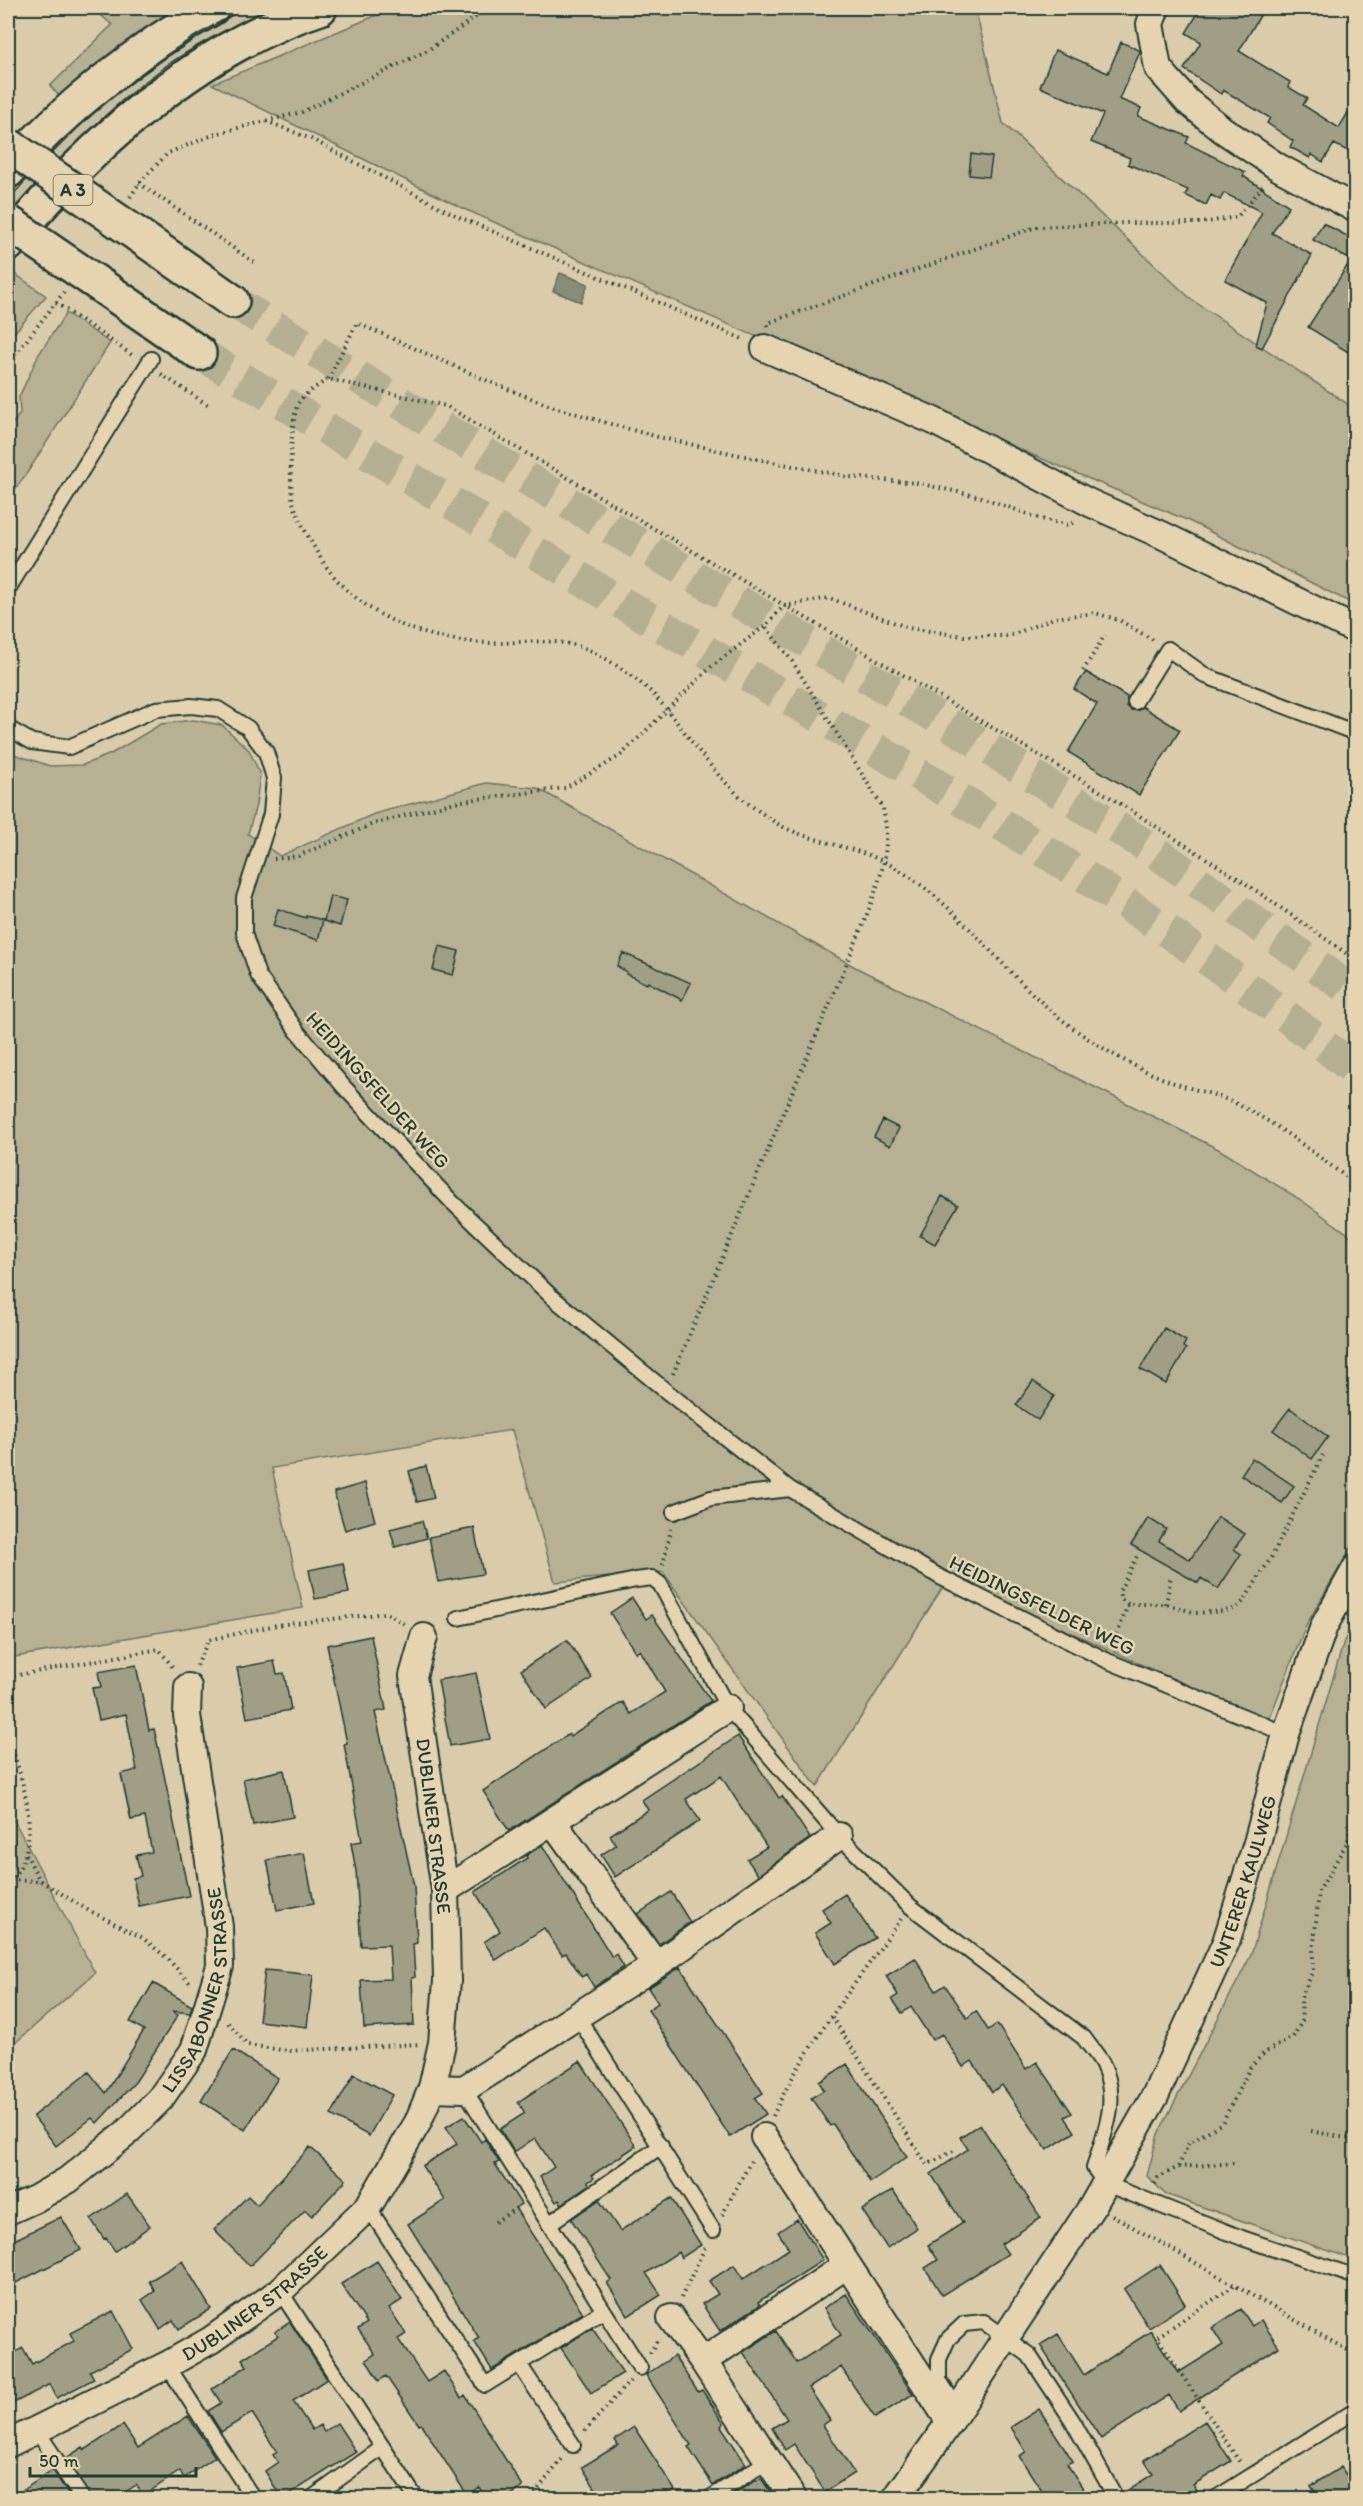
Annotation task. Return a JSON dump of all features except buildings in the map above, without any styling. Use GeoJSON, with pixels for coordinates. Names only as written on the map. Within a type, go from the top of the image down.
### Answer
{"type":"FeatureCollection","features":[{"type":"Feature","properties":{"kind":"main road"},"geometry":{"type":"LineString","coordinates":[[8,171],[59,121],[115,73],[178,27],[213,8]]}},
{"type":"Feature","properties":{"kind":"main road"},"geometry":{"type":"LineString","coordinates":[[8,244],[85,160],[149,104],[213,58],[272,27],[320,8]]}},
{"type":"Feature","properties":{"kind":"main road","name":"A 3"},"geometry":{"type":"LineString","coordinates":[[8,145],[232,300]]}},
{"type":"Feature","properties":{"kind":"main road"},"geometry":{"type":"LineString","coordinates":[[8,222],[199,353]]}},
{"type":"Feature","properties":{"kind":"street"},"geometry":{"type":"LineString","coordinates":[[1156,8],[1150,24],[1158,68],[1187,101],[1223,130],[1278,167],[1356,209]]}},
{"type":"Feature","properties":{"kind":"street"},"geometry":{"type":"LineString","coordinates":[[765,348],[934,421],[1090,503],[1162,535],[1356,630]]}},
{"type":"Feature","properties":{"kind":"street","name":"UNTERER KAULWEG"},"geometry":{"type":"LineString","coordinates":[[896,2499],[1100,2195],[1155,2096],[1226,1942],[1287,1734],[1324,1626],[1356,1568]]}},
{"type":"Feature","properties":{"kind":"street","name":"DUBLINER STRASSE"},"geometry":{"type":"LineString","coordinates":[[8,2444],[167,2365],[211,2340],[280,2291],[368,2207],[402,2152],[432,2088],[442,2043],[447,1981],[445,1890],[413,1676],[424,1637]]}},
{"type":"Feature","properties":{"kind":"street","name":"LISSABONNER STRASSE"},"geometry":{"type":"LineString","coordinates":[[8,2211],[68,2180],[124,2135],[153,2106],[194,2050],[210,2004],[220,1966],[219,1927],[187,1714],[188,1688]]}},
{"type":"Feature","properties":{"kind":"street"},"geometry":{"type":"LineString","coordinates":[[445,1890],[728,1708]]}},
{"type":"Feature","properties":{"kind":"street"},"geometry":{"type":"LineString","coordinates":[[553,1822],[656,1965]]}},
{"type":"Feature","properties":{"kind":"street"},"geometry":{"type":"LineString","coordinates":[[432,2088],[464,2089],[656,1965],[839,1836]]}},
{"type":"Feature","properties":{"kind":"street"},"geometry":{"type":"LineString","coordinates":[[764,2137],[847,2265],[954,2415]]}},
{"type":"Feature","properties":{"kind":"street"},"geometry":{"type":"LineString","coordinates":[[703,2361],[847,2265]]}},
{"type":"Feature","properties":{"kind":"street"},"geometry":{"type":"LineString","coordinates":[[671,2318],[703,2361],[793,2499]]}},
{"type":"Feature","properties":{"kind":"lane"},"geometry":{"type":"LineString","coordinates":[[8,589],[150,359]]}},
{"type":"Feature","properties":{"kind":"lane"},"geometry":{"type":"LineString","coordinates":[[1135,702],[1168,649],[1206,676],[1356,733]]}},
{"type":"Feature","properties":{"kind":"lane","name":"HEIDINGSFELDER WEG"},"geometry":{"type":"LineString","coordinates":[[8,728],[32,742],[69,747],[156,709],[191,706],[218,709],[248,728],[266,752],[274,778],[271,814],[244,898],[244,933],[258,975],[297,1031],[344,1087],[452,1202],[552,1297],[790,1489],[940,1577],[1108,1661],[1287,1734]]}},
{"type":"Feature","properties":{"kind":"lane"},"geometry":{"type":"LineString","coordinates":[[674,1512],[711,1498],[790,1489]]}},
{"type":"Feature","properties":{"kind":"lane"},"geometry":{"type":"LineString","coordinates":[[458,1618],[652,1578],[660,1584],[728,1708],[839,1836],[910,1906],[1084,2038],[1103,2064],[1112,2096],[1110,2121],[1094,2168],[1100,2195],[1146,2201],[1242,2238],[1356,2277]]}},
{"type":"Feature","properties":{"kind":"lane"},"geometry":{"type":"LineString","coordinates":[[577,2016],[662,2146],[713,2230]]}},
{"type":"Feature","properties":{"kind":"lane"},"geometry":{"type":"LineString","coordinates":[[464,2089],[640,2368]]}},
{"type":"Feature","properties":{"kind":"lane"},"geometry":{"type":"LineString","coordinates":[[550,2223],[662,2146]]}},
{"type":"Feature","properties":{"kind":"lane"},"geometry":{"type":"LineString","coordinates":[[368,2207],[485,2385],[603,2311]]}},
{"type":"Feature","properties":{"kind":"lane"},"geometry":{"type":"LineString","coordinates":[[280,2291],[416,2499]]}},
{"type":"Feature","properties":{"kind":"lane"},"geometry":{"type":"LineString","coordinates":[[954,2415],[939,2380],[939,2359],[948,2339],[964,2324],[984,2322],[1029,2355],[1072,2420],[1116,2499]]}},
{"type":"Feature","properties":{"kind":"lane"},"geometry":{"type":"LineString","coordinates":[[519,2364],[573,2445]]}},
{"type":"Feature","properties":{"kind":"lane"},"geometry":{"type":"LineString","coordinates":[[167,2365],[253,2499]]}},
{"type":"Feature","properties":{"kind":"lane"},"geometry":{"type":"LineString","coordinates":[[1216,2499],[1356,2410]]}},
{"type":"Feature","properties":{"kind":"lane"},"geometry":{"type":"LineString","coordinates":[[37,2431],[82,2499]]}},
{"type":"Feature","properties":{"kind":"lane"},"geometry":{"type":"LineString","coordinates":[[312,2499],[382,2448]]}},
{"type":"Feature","properties":{"kind":"lane"},"geometry":{"type":"LineString","coordinates":[[710,2499],[768,2461]]}},
{"type":"Feature","properties":{"kind":"path"},"geometry":{"type":"LineString","coordinates":[[489,8],[428,51],[302,112],[266,121],[311,139],[457,216],[765,348],[768,323],[1036,227],[1202,223],[1237,217],[1278,167]]}},
{"type":"Feature","properties":{"kind":"path"},"geometry":{"type":"LineString","coordinates":[[139,183],[255,262]]}},
{"type":"Feature","properties":{"kind":"path"},"geometry":{"type":"LineString","coordinates":[[56,303],[117,345]]}},
{"type":"Feature","properties":{"kind":"path"},"geometry":{"type":"LineString","coordinates":[[1090,503],[1080,518],[1069,525],[1041,519],[981,497],[917,483],[850,477],[658,437],[551,406],[447,364],[357,323],[328,379],[299,402],[293,418],[293,502],[310,538],[331,573],[359,600],[390,621],[423,633],[462,643],[541,640],[583,647],[617,666],[649,691],[732,790],[754,807],[787,829],[885,862],[951,909],[1026,987],[1075,1030],[1119,1058],[1176,1084],[1226,1099],[1271,1121],[1356,1184]]}},
{"type":"Feature","properties":{"kind":"path"},"geometry":{"type":"LineString","coordinates":[[328,379],[446,406],[526,451],[784,606],[1105,794],[1245,883],[1356,960]]}},
{"type":"Feature","properties":{"kind":"path"},"geometry":{"type":"LineString","coordinates":[[255,862],[298,856],[373,824],[455,802],[566,788],[620,756],[711,667],[765,626],[784,606],[829,598],[909,628],[963,636],[1009,636],[1054,618],[1095,613],[1119,620],[1168,649]]}},
{"type":"Feature","properties":{"kind":"path"},"geometry":{"type":"LineString","coordinates":[[666,1391],[865,920],[885,862],[887,830],[883,808],[792,661],[765,626]]}},
{"type":"Feature","properties":{"kind":"path"},"geometry":{"type":"LineString","coordinates":[[1083,671],[1105,635]]}},
{"type":"Feature","properties":{"kind":"path"},"geometry":{"type":"LineString","coordinates":[[1137,1556],[1119,1592],[1121,1599],[1128,1604],[1166,1605],[1196,1613],[1236,1608],[1243,1602],[1271,1558],[1323,1455]]}},
{"type":"Feature","properties":{"kind":"path"},"geometry":{"type":"LineString","coordinates":[[660,1584],[674,1512]]}},
{"type":"Feature","properties":{"kind":"path"},"geometry":{"type":"LineString","coordinates":[[1166,1605],[1171,1576]]}},
{"type":"Feature","properties":{"kind":"path"},"geometry":{"type":"LineString","coordinates":[[1108,1661],[1128,1604]]}},
{"type":"Feature","properties":{"kind":"path"},"geometry":{"type":"LineString","coordinates":[[208,1640],[277,1625],[387,1612]]}},
{"type":"Feature","properties":{"kind":"path"},"geometry":{"type":"LineString","coordinates":[[8,1677],[159,1649]]}},
{"type":"Feature","properties":{"kind":"path"},"geometry":{"type":"LineString","coordinates":[[8,1738],[25,1796],[29,1834],[26,1854],[9,1881]]}},
{"type":"Feature","properties":{"kind":"path"},"geometry":{"type":"LineString","coordinates":[[8,1764],[16,1760]]}},
{"type":"Feature","properties":{"kind":"path"},"geometry":{"type":"LineString","coordinates":[[1178,2167],[1189,2144],[1222,2123],[1250,2068],[1264,2053],[1293,2037],[1302,2021],[1301,1998],[1313,1971],[1319,1891],[1348,1840],[1352,1812],[1356,1803]]}},
{"type":"Feature","properties":{"kind":"path"},"geometry":{"type":"LineString","coordinates":[[26,1854],[41,1881],[86,1909],[143,1938],[168,1959],[248,2045],[288,2051],[442,2043]]}},
{"type":"Feature","properties":{"kind":"path"},"geometry":{"type":"LineString","coordinates":[[9,1881],[41,1881]]}},
{"type":"Feature","properties":{"kind":"path"},"geometry":{"type":"LineString","coordinates":[[531,2499],[573,2445],[640,2368],[671,2318],[713,2230],[764,2137],[784,2092],[832,2017],[910,1906]]}},
{"type":"Feature","properties":{"kind":"path"},"geometry":{"type":"LineString","coordinates":[[832,2017],[927,2165],[953,2151]]}},
{"type":"Feature","properties":{"kind":"path"},"geometry":{"type":"LineString","coordinates":[[1311,2131],[1356,2140]]}},
{"type":"Feature","properties":{"kind":"path"},"geometry":{"type":"LineString","coordinates":[[1146,2201],[1158,2178],[1178,2167],[1237,2163]]}},
{"type":"Feature","properties":{"kind":"path"},"geometry":{"type":"LineString","coordinates":[[1100,2195],[1234,2286],[1356,2355]]}},
{"type":"Feature","properties":{"kind":"path"},"geometry":{"type":"LineString","coordinates":[[495,2222],[534,2198]]}},
{"type":"Feature","properties":{"kind":"path"},"geometry":{"type":"LineString","coordinates":[[1234,2286],[1156,2337],[1250,2477]]}},
{"type":"Feature","properties":{"kind":"path"},"geometry":{"type":"LineString","coordinates":[[117,2499],[128,2492]]}},
{"type":"Feature","properties":{"kind":"shaded area"},"geometry":{"type":"Polygon","coordinates":[[[93,8],[183,8],[61,98],[50,86],[112,25],[93,8]]]}},
{"type":"Feature","properties":{"kind":"shaded area"},"geometry":{"type":"Polygon","coordinates":[[[234,8],[290,8],[8,224],[8,189],[65,128],[212,19],[234,8]]]}},
{"type":"Feature","properties":{"kind":"shaded area"},"geometry":{"type":"Polygon","coordinates":[[[394,8],[975,8],[1003,123],[1192,300],[1355,409],[1355,605],[1189,521],[858,381],[464,209],[212,84],[394,8]]]}},
{"type":"Feature","properties":{"kind":"shaded area"},"geometry":{"type":"Polygon","coordinates":[[[8,269],[46,296],[8,340],[8,269]]]}},
{"type":"Feature","properties":{"kind":"shaded area"},"geometry":{"type":"Polygon","coordinates":[[[560,273],[588,284],[581,302],[553,291],[560,273]]]}},
{"type":"Feature","properties":{"kind":"shaded area"},"geometry":{"type":"Polygon","coordinates":[[[66,313],[110,343],[8,499],[8,429],[20,414],[19,397],[39,354],[66,313]]]}},
{"type":"Feature","properties":{"kind":"shaded area"},"geometry":{"type":"Polygon","coordinates":[[[193,720],[222,725],[249,750],[260,774],[256,805],[248,834],[280,856],[374,814],[486,783],[537,788],[857,968],[1220,1150],[1301,1200],[1355,1239],[1355,1541],[1306,1625],[1268,1722],[949,1577],[817,1787],[663,1572],[555,1582],[512,1430],[272,1468],[303,1608],[8,1658],[8,752],[50,766],[83,765],[111,754],[161,724],[193,720]]]}},
{"type":"Feature","properties":{"kind":"shaded area"},"geometry":{"type":"Polygon","coordinates":[[[1355,1621],[1355,2260],[1165,2194],[1147,2176],[1158,2134],[1251,1955],[1344,1641],[1355,1621]]]}},
{"type":"Feature","properties":{"kind":"shaded area"},"geometry":{"type":"Polygon","coordinates":[[[8,1809],[95,1973],[8,2049],[8,1809]]]}},
{"type":"Feature","properties":{"kind":"tunnel"},"geometry":{"type":"LineString","coordinates":[[232,301],[517,473],[962,732],[1150,848],[1356,994]]}},
{"type":"Feature","properties":{"kind":"tunnel"},"geometry":{"type":"LineString","coordinates":[[199,353],[1043,850],[1203,956],[1356,1071]]}},
{"type":"Feature","properties":{"kind":"tram line"},"geometry":{"type":"LineString","coordinates":[[8,200],[34,171],[118,92],[179,46],[247,8]]}},
{"type":"Feature","properties":{"kind":"tram line"},"geometry":{"type":"LineString","coordinates":[[8,216],[82,138],[142,84],[202,43],[271,8]]}}]}
